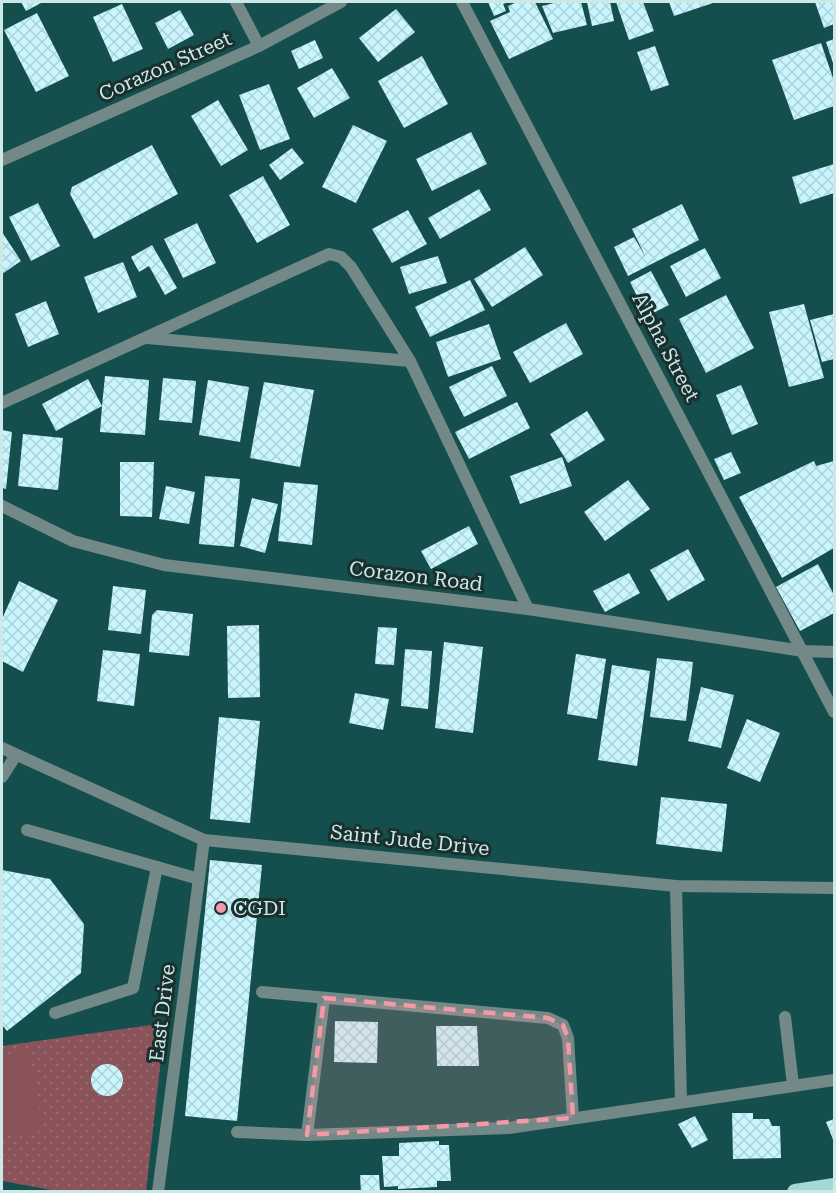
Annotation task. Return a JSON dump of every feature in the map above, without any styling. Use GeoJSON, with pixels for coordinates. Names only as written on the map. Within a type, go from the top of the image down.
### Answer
{"type":"FeatureCollection","features":[{"type":"Feature","properties":{"kind":"highway"},"geometry":{"type":"LineString","coordinates":[[795,1191],[834,1186]]}},
{"type":"Feature","properties":{"kind":"street"},"geometry":{"type":"LineString","coordinates":[[236,2],[259,46]]}},
{"type":"Feature","properties":{"kind":"street","name":"Corazon Street"},"geometry":{"type":"LineString","coordinates":[[2,160],[259,46],[341,2]]}},
{"type":"Feature","properties":{"kind":"street","name":"Alpha Street"},"geometry":{"type":"LineString","coordinates":[[462,2],[834,712]]}},
{"type":"Feature","properties":{"kind":"street"},"geometry":{"type":"LineString","coordinates":[[2,403],[329,254],[341,257],[351,267],[410,361],[528,609]]}},
{"type":"Feature","properties":{"kind":"street"},"geometry":{"type":"LineString","coordinates":[[146,338],[410,361]]}},
{"type":"Feature","properties":{"kind":"street","name":"Corazon Road"},"geometry":{"type":"LineString","coordinates":[[2,506],[73,541],[164,565],[528,609],[803,651],[834,652]]}},
{"type":"Feature","properties":{"kind":"street","name":"Saint Jude Drive"},"geometry":{"type":"LineString","coordinates":[[2,748],[204,840],[676,885],[834,888]]}},
{"type":"Feature","properties":{"kind":"street"},"geometry":{"type":"LineString","coordinates":[[2,777],[16,755]]}},
{"type":"Feature","properties":{"kind":"street"},"geometry":{"type":"LineString","coordinates":[[27,830],[199,879]]}},
{"type":"Feature","properties":{"kind":"street","name":"East Drive"},"geometry":{"type":"LineString","coordinates":[[158,1191],[204,840]]}},
{"type":"Feature","properties":{"kind":"street"},"geometry":{"type":"LineString","coordinates":[[55,1013],[133,988],[157,867]]}},
{"type":"Feature","properties":{"kind":"street"},"geometry":{"type":"LineString","coordinates":[[676,885],[681,1102]]}},
{"type":"Feature","properties":{"kind":"street"},"geometry":{"type":"LineString","coordinates":[[261,992],[548,1018],[563,1025],[568,1038],[573,1118]]}},
{"type":"Feature","properties":{"kind":"street"},"geometry":{"type":"LineString","coordinates":[[307,1135],[324,998]]}},
{"type":"Feature","properties":{"kind":"street"},"geometry":{"type":"LineString","coordinates":[[785,1017],[793,1085]]}},
{"type":"Feature","properties":{"kind":"street"},"geometry":{"type":"LineString","coordinates":[[237,1132],[307,1135],[509,1128],[834,1080]]}},
{"type":"Feature","properties":{"kind":"highlighted area"},"geometry":{"type":"Polygon","coordinates":[[[324,998],[548,1018],[563,1025],[568,1038],[573,1118],[307,1135],[324,998]]]}},
{"type":"Feature","properties":{"kind":"shaded area"},"geometry":{"type":"Polygon","coordinates":[[[165,1023],[146,1191],[57,1191],[2,1181],[2,1046],[165,1023]]]}},
{"type":"Feature","properties":{"kind":"shaded area"},"geometry":{"type":"Polygon","coordinates":[[[29,1051],[43,1130],[2,1137],[2,1056],[29,1051]]]}},
{"type":"Feature","properties":{"kind":"building"},"geometry":{"type":"Polygon","coordinates":[[[21,2],[43,2],[26,11],[21,2]]]}},
{"type":"Feature","properties":{"kind":"building"},"geometry":{"type":"Polygon","coordinates":[[[488,2],[509,2],[503,4],[506,11],[494,16],[488,2]]]}},
{"type":"Feature","properties":{"kind":"building"},"geometry":{"type":"Polygon","coordinates":[[[517,2],[535,2],[553,39],[509,59],[490,21],[510,12],[508,6],[517,2]]]}},
{"type":"Feature","properties":{"kind":"building"},"geometry":{"type":"Polygon","coordinates":[[[558,2],[581,2],[587,25],[553,33],[542,6],[558,2]]]}},
{"type":"Feature","properties":{"kind":"building"},"geometry":{"type":"Polygon","coordinates":[[[587,2],[610,2],[614,21],[592,26],[587,2]]]}},
{"type":"Feature","properties":{"kind":"building"},"geometry":{"type":"Polygon","coordinates":[[[616,2],[643,2],[654,31],[629,40],[616,2]]]}},
{"type":"Feature","properties":{"kind":"building"},"geometry":{"type":"Polygon","coordinates":[[[669,2],[716,2],[674,16],[669,2]]]}},
{"type":"Feature","properties":{"kind":"building"},"geometry":{"type":"Polygon","coordinates":[[[815,2],[834,2],[834,24],[824,28],[815,2]]]}},
{"type":"Feature","properties":{"kind":"building"},"geometry":{"type":"Polygon","coordinates":[[[122,4],[143,49],[113,62],[93,17],[122,4]]]}},
{"type":"Feature","properties":{"kind":"building"},"geometry":{"type":"Polygon","coordinates":[[[396,9],[415,32],[378,62],[359,38],[396,9]]]}},
{"type":"Feature","properties":{"kind":"building"},"geometry":{"type":"Polygon","coordinates":[[[180,10],[194,35],[168,49],[155,23],[180,10]]]}},
{"type":"Feature","properties":{"kind":"building"},"geometry":{"type":"Polygon","coordinates":[[[37,13],[69,76],[36,92],[4,30],[37,13]]]}},
{"type":"Feature","properties":{"kind":"building"},"geometry":{"type":"Polygon","coordinates":[[[834,39],[834,66],[826,42],[834,39]]]}},
{"type":"Feature","properties":{"kind":"building"},"geometry":{"type":"Polygon","coordinates":[[[315,40],[323,58],[299,69],[291,51],[315,40]]]}},
{"type":"Feature","properties":{"kind":"building"},"geometry":{"type":"Polygon","coordinates":[[[821,43],[834,81],[834,106],[794,120],[772,60],[821,43]]]}},
{"type":"Feature","properties":{"kind":"building"},"geometry":{"type":"Polygon","coordinates":[[[655,46],[669,85],[651,91],[637,52],[655,46]]]}},
{"type":"Feature","properties":{"kind":"building"},"geometry":{"type":"Polygon","coordinates":[[[422,56],[448,104],[404,128],[378,81],[422,56]]]}},
{"type":"Feature","properties":{"kind":"building"},"geometry":{"type":"Polygon","coordinates":[[[332,68],[350,98],[314,118],[297,88],[332,68]]]}},
{"type":"Feature","properties":{"kind":"building"},"geometry":{"type":"Polygon","coordinates":[[[269,84],[290,139],[260,150],[239,95],[269,84]]]}},
{"type":"Feature","properties":{"kind":"building"},"geometry":{"type":"Polygon","coordinates":[[[218,100],[248,150],[221,166],[191,116],[218,100]]]}},
{"type":"Feature","properties":{"kind":"building"},"geometry":{"type":"Polygon","coordinates":[[[353,125],[387,141],[356,203],[322,187],[353,125]]]}},
{"type":"Feature","properties":{"kind":"building"},"geometry":{"type":"Polygon","coordinates":[[[471,132],[487,164],[432,191],[416,159],[471,132]]]}},
{"type":"Feature","properties":{"kind":"building"},"geometry":{"type":"Polygon","coordinates":[[[152,145],[178,194],[94,239],[70,194],[72,187],[152,145]]]}},
{"type":"Feature","properties":{"kind":"building"},"geometry":{"type":"Polygon","coordinates":[[[292,148],[304,163],[280,180],[269,165],[292,148]]]}},
{"type":"Feature","properties":{"kind":"building"},"geometry":{"type":"Polygon","coordinates":[[[834,164],[834,193],[800,204],[792,177],[834,164]]]}},
{"type":"Feature","properties":{"kind":"building"},"geometry":{"type":"Polygon","coordinates":[[[263,176],[290,225],[257,243],[229,195],[263,176]]]}},
{"type":"Feature","properties":{"kind":"building"},"geometry":{"type":"Polygon","coordinates":[[[479,189],[491,210],[440,239],[428,218],[479,189]]]}},
{"type":"Feature","properties":{"kind":"building"},"geometry":{"type":"Polygon","coordinates":[[[38,203],[60,246],[31,261],[9,217],[38,203]]]}},
{"type":"Feature","properties":{"kind":"building"},"geometry":{"type":"Polygon","coordinates":[[[682,204],[699,240],[628,276],[614,247],[634,237],[646,258],[632,229],[682,204]]]}},
{"type":"Feature","properties":{"kind":"building"},"geometry":{"type":"Polygon","coordinates":[[[408,210],[427,244],[392,263],[372,229],[408,210]]]}},
{"type":"Feature","properties":{"kind":"building"},"geometry":{"type":"Polygon","coordinates":[[[197,223],[216,263],[183,278],[164,239],[197,223]]]}},
{"type":"Feature","properties":{"kind":"building"},"geometry":{"type":"Polygon","coordinates":[[[2,232],[21,261],[2,274],[2,232]]]}},
{"type":"Feature","properties":{"kind":"building"},"geometry":{"type":"Polygon","coordinates":[[[152,245],[177,288],[165,295],[149,266],[139,272],[131,257],[152,245]]]}},
{"type":"Feature","properties":{"kind":"building"},"geometry":{"type":"Polygon","coordinates":[[[525,247],[543,275],[492,307],[474,279],[525,247]]]}},
{"type":"Feature","properties":{"kind":"building"},"geometry":{"type":"Polygon","coordinates":[[[705,248],[721,278],[686,297],[670,266],[705,248]]]}},
{"type":"Feature","properties":{"kind":"building"},"geometry":{"type":"Polygon","coordinates":[[[438,256],[447,283],[409,294],[400,267],[438,256]]]}},
{"type":"Feature","properties":{"kind":"building"},"geometry":{"type":"Polygon","coordinates":[[[123,262],[137,297],[98,313],[84,277],[123,262]]]}},
{"type":"Feature","properties":{"kind":"building"},"geometry":{"type":"Polygon","coordinates":[[[651,271],[669,305],[647,316],[630,282],[651,271]]]}},
{"type":"Feature","properties":{"kind":"building"},"geometry":{"type":"Polygon","coordinates":[[[470,280],[485,310],[430,337],[415,307],[470,280]]]}},
{"type":"Feature","properties":{"kind":"building"},"geometry":{"type":"Polygon","coordinates":[[[726,295],[754,348],[706,373],[679,319],[726,295]]]}},
{"type":"Feature","properties":{"kind":"building"},"geometry":{"type":"Polygon","coordinates":[[[46,301],[59,334],[28,347],[15,314],[46,301]]]}},
{"type":"Feature","properties":{"kind":"building"},"geometry":{"type":"Polygon","coordinates":[[[804,304],[824,378],[789,387],[769,312],[804,304]]]}},
{"type":"Feature","properties":{"kind":"building"},"geometry":{"type":"Polygon","coordinates":[[[834,314],[834,359],[822,362],[810,320],[834,314]]]}},
{"type":"Feature","properties":{"kind":"building"},"geometry":{"type":"Polygon","coordinates":[[[566,323],[583,354],[530,383],[513,352],[566,323]]]}},
{"type":"Feature","properties":{"kind":"building"},"geometry":{"type":"Polygon","coordinates":[[[489,324],[501,359],[448,377],[436,342],[489,324]]]}},
{"type":"Feature","properties":{"kind":"building"},"geometry":{"type":"Polygon","coordinates":[[[492,366],[507,396],[464,417],[449,387],[492,366]]]}},
{"type":"Feature","properties":{"kind":"building"},"geometry":{"type":"Polygon","coordinates":[[[105,376],[149,380],[145,435],[100,432],[105,376]]]}},
{"type":"Feature","properties":{"kind":"building"},"geometry":{"type":"Polygon","coordinates":[[[163,378],[196,381],[192,423],[159,420],[163,378]]]}},
{"type":"Feature","properties":{"kind":"building"},"geometry":{"type":"Polygon","coordinates":[[[88,379],[102,406],[56,431],[42,404],[88,379]]]}},
{"type":"Feature","properties":{"kind":"building"},"geometry":{"type":"Polygon","coordinates":[[[208,380],[249,387],[240,442],[199,435],[208,380]]]}},
{"type":"Feature","properties":{"kind":"building"},"geometry":{"type":"Polygon","coordinates":[[[264,382],[314,390],[300,467],[250,458],[264,382]]]}},
{"type":"Feature","properties":{"kind":"building"},"geometry":{"type":"Polygon","coordinates":[[[741,385],[758,424],[732,435],[716,395],[741,385]]]}},
{"type":"Feature","properties":{"kind":"building"},"geometry":{"type":"Polygon","coordinates":[[[517,402],[530,428],[469,459],[455,432],[517,402]]]}},
{"type":"Feature","properties":{"kind":"building"},"geometry":{"type":"Polygon","coordinates":[[[587,411],[605,440],[568,463],[550,434],[587,411]]]}},
{"type":"Feature","properties":{"kind":"building"},"geometry":{"type":"Polygon","coordinates":[[[2,430],[12,432],[6,489],[2,488],[2,430]]]}},
{"type":"Feature","properties":{"kind":"building"},"geometry":{"type":"Polygon","coordinates":[[[23,434],[63,438],[58,490],[18,486],[23,434]]]}},
{"type":"Feature","properties":{"kind":"building"},"geometry":{"type":"Polygon","coordinates":[[[731,452],[741,473],[724,480],[714,459],[731,452]]]}},
{"type":"Feature","properties":{"kind":"building"},"geometry":{"type":"Polygon","coordinates":[[[562,457],[572,486],[520,504],[510,476],[562,457]]]}},
{"type":"Feature","properties":{"kind":"building"},"geometry":{"type":"Polygon","coordinates":[[[814,461],[816,466],[834,461],[834,548],[782,578],[739,497],[814,461]]]}},
{"type":"Feature","properties":{"kind":"building"},"geometry":{"type":"Polygon","coordinates":[[[120,462],[154,462],[152,517],[120,516],[120,462]]]}},
{"type":"Feature","properties":{"kind":"building"},"geometry":{"type":"Polygon","coordinates":[[[205,476],[240,479],[234,547],[199,544],[205,476]]]}},
{"type":"Feature","properties":{"kind":"building"},"geometry":{"type":"Polygon","coordinates":[[[628,480],[650,509],[605,541],[584,512],[628,480]]]}},
{"type":"Feature","properties":{"kind":"building"},"geometry":{"type":"Polygon","coordinates":[[[284,482],[318,485],[312,545],[278,541],[284,482]]]}},
{"type":"Feature","properties":{"kind":"building"},"geometry":{"type":"Polygon","coordinates":[[[166,486],[195,492],[189,524],[159,519],[166,486]]]}},
{"type":"Feature","properties":{"kind":"building"},"geometry":{"type":"Polygon","coordinates":[[[252,498],[278,504],[265,553],[240,546],[252,498]]]}},
{"type":"Feature","properties":{"kind":"building"},"geometry":{"type":"Polygon","coordinates":[[[469,526],[478,544],[431,569],[421,551],[469,526]]]}},
{"type":"Feature","properties":{"kind":"building"},"geometry":{"type":"Polygon","coordinates":[[[688,549],[705,580],[668,601],[650,570],[688,549]]]}},
{"type":"Feature","properties":{"kind":"building"},"geometry":{"type":"Polygon","coordinates":[[[818,564],[834,595],[834,613],[800,631],[776,587],[818,564]]]}},
{"type":"Feature","properties":{"kind":"building"},"geometry":{"type":"Polygon","coordinates":[[[629,573],[640,593],[605,612],[593,591],[629,573]]]}},
{"type":"Feature","properties":{"kind":"building"},"geometry":{"type":"Polygon","coordinates":[[[19,581],[58,600],[23,672],[2,661],[2,619],[19,581]]]}},
{"type":"Feature","properties":{"kind":"building"},"geometry":{"type":"Polygon","coordinates":[[[113,586],[146,590],[141,634],[108,630],[113,586]]]}},
{"type":"Feature","properties":{"kind":"building"},"geometry":{"type":"Polygon","coordinates":[[[157,610],[193,614],[189,656],[149,652],[152,615],[157,610]]]}},
{"type":"Feature","properties":{"kind":"building"},"geometry":{"type":"Polygon","coordinates":[[[259,625],[260,697],[228,698],[227,626],[259,625]]]}},
{"type":"Feature","properties":{"kind":"building"},"geometry":{"type":"Polygon","coordinates":[[[378,627],[397,628],[394,665],[375,664],[378,627]]]}},
{"type":"Feature","properties":{"kind":"building"},"geometry":{"type":"Polygon","coordinates":[[[444,642],[483,647],[473,733],[435,728],[444,642]]]}},
{"type":"Feature","properties":{"kind":"building"},"geometry":{"type":"Polygon","coordinates":[[[405,649],[432,651],[428,709],[401,706],[405,649]]]}},
{"type":"Feature","properties":{"kind":"building"},"geometry":{"type":"Polygon","coordinates":[[[103,650],[140,654],[134,706],[97,701],[103,650]]]}},
{"type":"Feature","properties":{"kind":"building"},"geometry":{"type":"Polygon","coordinates":[[[576,654],[606,659],[597,719],[567,714],[576,654]]]}},
{"type":"Feature","properties":{"kind":"building"},"geometry":{"type":"Polygon","coordinates":[[[657,658],[693,662],[686,721],[650,717],[657,658]]]}},
{"type":"Feature","properties":{"kind":"building"},"geometry":{"type":"Polygon","coordinates":[[[612,665],[650,671],[637,766],[598,760],[612,665]]]}},
{"type":"Feature","properties":{"kind":"building"},"geometry":{"type":"Polygon","coordinates":[[[701,687],[734,695],[721,748],[688,741],[701,687]]]}},
{"type":"Feature","properties":{"kind":"building"},"geometry":{"type":"Polygon","coordinates":[[[355,693],[389,699],[383,730],[349,723],[355,693]]]}},
{"type":"Feature","properties":{"kind":"building"},"geometry":{"type":"Polygon","coordinates":[[[219,717],[260,721],[250,823],[210,819],[219,717]]]}},
{"type":"Feature","properties":{"kind":"building"},"geometry":{"type":"Polygon","coordinates":[[[747,719],[780,733],[760,782],[727,768],[747,719]]]}},
{"type":"Feature","properties":{"kind":"building"},"geometry":{"type":"Polygon","coordinates":[[[661,797],[727,804],[722,852],[656,844],[661,797]]]}},
{"type":"Feature","properties":{"kind":"building"},"geometry":{"type":"Polygon","coordinates":[[[210,860],[262,865],[237,1121],[185,1116],[210,860]]]}},
{"type":"Feature","properties":{"kind":"building"},"geometry":{"type":"Polygon","coordinates":[[[2,870],[50,879],[84,924],[81,973],[7,1031],[2,1025],[2,870]]]}},
{"type":"Feature","properties":{"kind":"building"},"geometry":{"type":"Polygon","coordinates":[[[335,1021],[378,1022],[377,1063],[334,1062],[335,1021]]]}},
{"type":"Feature","properties":{"kind":"building"},"geometry":{"type":"Polygon","coordinates":[[[436,1026],[477,1026],[479,1066],[437,1066],[436,1026]]]}},
{"type":"Feature","properties":{"kind":"building"},"geometry":{"type":"Polygon","coordinates":[[[107,1064],[118,1069],[123,1080],[118,1091],[107,1096],[96,1091],[91,1080],[96,1069],[107,1064]]]}},
{"type":"Feature","properties":{"kind":"building"},"geometry":{"type":"Polygon","coordinates":[[[732,1113],[753,1113],[753,1119],[769,1119],[772,1126],[780,1126],[781,1158],[733,1159],[732,1113]]]}},
{"type":"Feature","properties":{"kind":"building"},"geometry":{"type":"Polygon","coordinates":[[[695,1116],[708,1140],[692,1148],[678,1124],[695,1116]]]}},
{"type":"Feature","properties":{"kind":"building"},"geometry":{"type":"Polygon","coordinates":[[[834,1119],[834,1142],[826,1122],[834,1119]]]}},
{"type":"Feature","properties":{"kind":"building"},"geometry":{"type":"Polygon","coordinates":[[[439,1141],[439,1145],[449,1145],[451,1181],[437,1181],[437,1187],[398,1189],[398,1186],[384,1187],[382,1156],[399,1156],[399,1143],[439,1141]]]}},
{"type":"Feature","properties":{"kind":"building"},"geometry":{"type":"Polygon","coordinates":[[[360,1175],[379,1175],[380,1192],[361,1192],[360,1175]]]}},
{"type":"Feature","properties":{"kind":"place","name":"CGDI"},"geometry":{"type":"Point","coordinates":[221,908]}}]}
